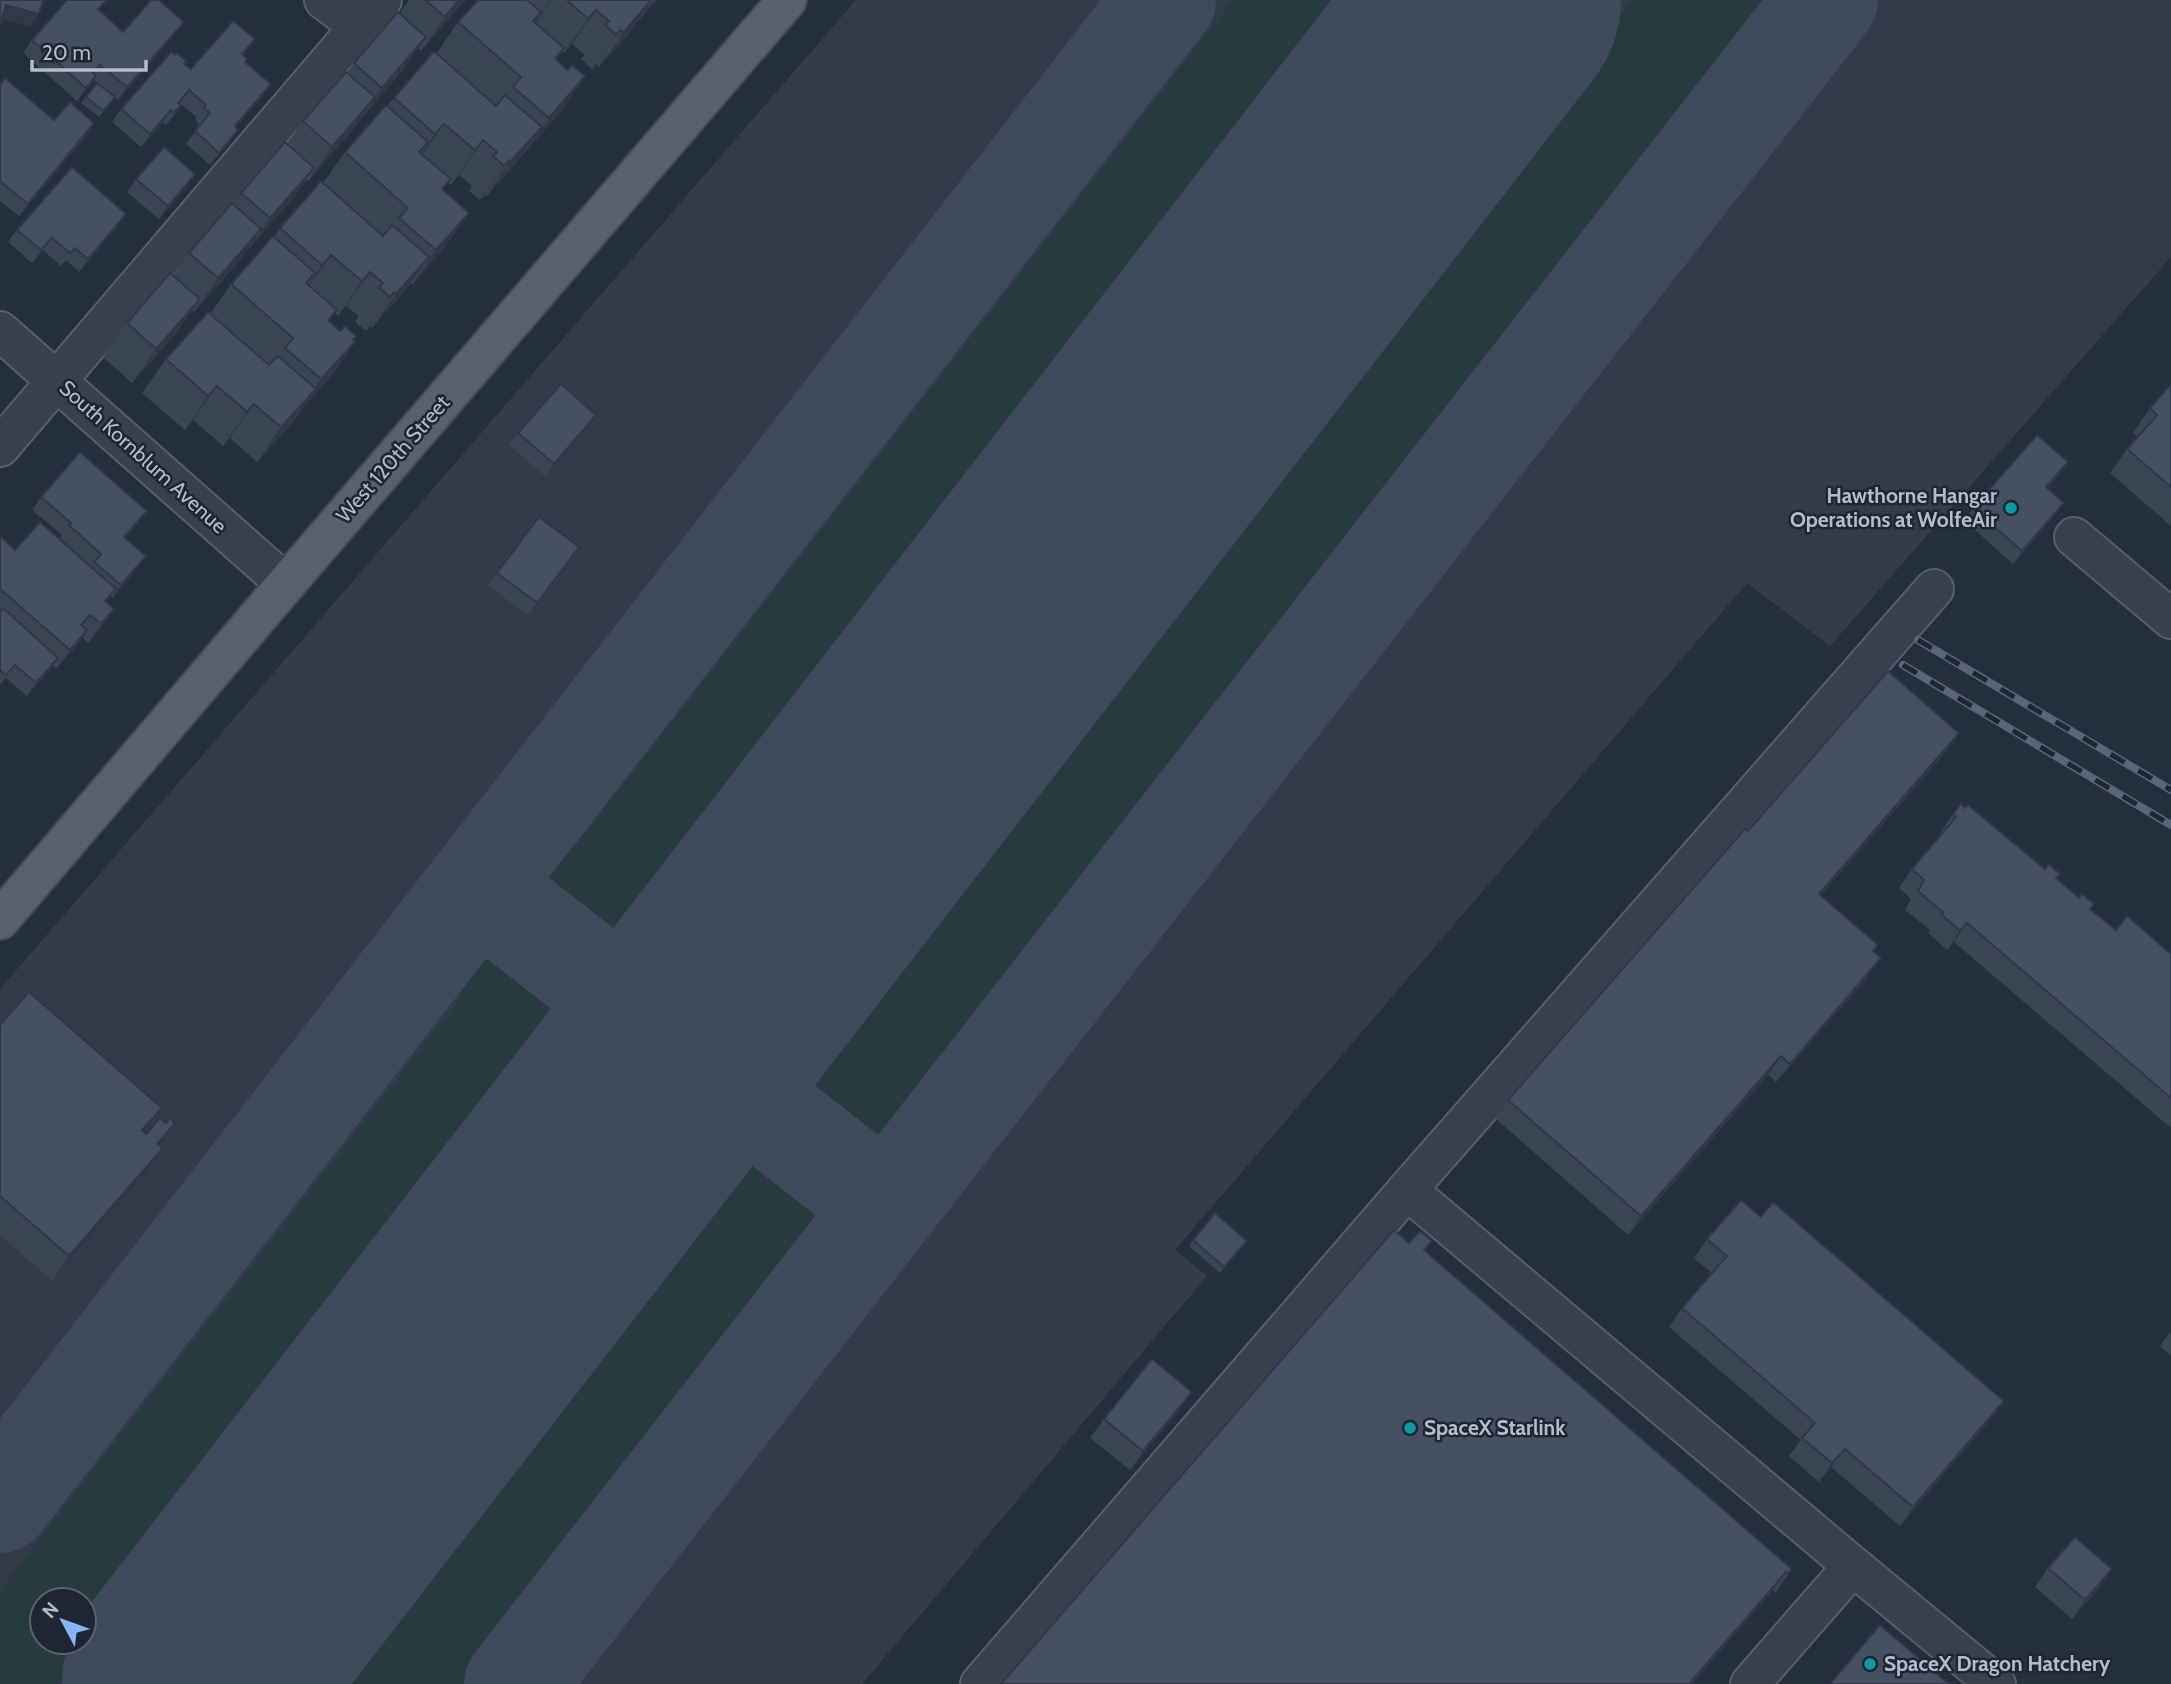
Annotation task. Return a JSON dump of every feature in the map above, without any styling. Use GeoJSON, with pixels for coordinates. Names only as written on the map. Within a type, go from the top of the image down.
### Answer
{"type":"FeatureCollection","features":[{"type":"Feature","properties":{"kind":"main road","name":"West 120th Street"},"geometry":{"type":"LineString","coordinates":[[0,920],[787,0]]}},
{"type":"Feature","properties":{"kind":"street"},"geometry":{"type":"LineString","coordinates":[[0,447],[370,13],[324,0]]}},
{"type":"Feature","properties":{"kind":"street","name":"South Kornblum Avenue"},"geometry":{"type":"LineString","coordinates":[[0,331],[286,584]]}},
{"type":"Feature","properties":{"kind":"street"},"geometry":{"type":"LineString","coordinates":[[2074,537],[2171,619]]}},
{"type":"Feature","properties":{"kind":"street"},"geometry":{"type":"LineString","coordinates":[[979,1684],[1934,589]]}},
{"type":"Feature","properties":{"kind":"street"},"geometry":{"type":"LineString","coordinates":[[1407,1191],[1996,1684]]}},
{"type":"Feature","properties":{"kind":"street"},"geometry":{"type":"LineString","coordinates":[[1751,1684],[1853,1566]]}},
{"type":"Feature","properties":{"kind":"shaded area"},"geometry":{"type":"Polygon","coordinates":[[[856,0],[2171,0],[2171,257],[1830,646],[1747,583],[1175,1250],[1207,1276],[862,1684],[0,1684],[0,989],[856,0]]]}},
{"type":"Feature","properties":{"kind":"green space"},"geometry":{"type":"Polygon","coordinates":[[[1233,0],[1361,0],[642,927],[656,941],[636,952],[622,952],[602,943],[577,922],[556,899],[550,888],[547,874],[556,854],[565,841],[578,843],[1233,0]]]}},
{"type":"Feature","properties":{"kind":"green space"},"geometry":{"type":"Polygon","coordinates":[[[1633,0],[1780,0],[901,1130],[889,1138],[877,1141],[853,1134],[810,1099],[806,1083],[812,1057],[1633,0]]]}},
{"type":"Feature","properties":{"kind":"green space"},"geometry":{"type":"Polygon","coordinates":[[[506,956],[523,965],[568,1000],[576,1009],[583,1029],[580,1041],[572,1053],[556,1042],[98,1631],[98,1586],[28,1586],[28,1656],[79,1656],[57,1684],[0,1684],[0,1590],[463,995],[453,986],[482,961],[506,956]]]}},
{"type":"Feature","properties":{"kind":"green space"},"geometry":{"type":"Polygon","coordinates":[[[752,1155],[767,1159],[822,1205],[825,1221],[823,1234],[473,1684],[329,1684],[737,1162],[752,1155]]]}},
{"type":"Feature","properties":{"kind":"building"},"geometry":{"type":"Polygon","coordinates":[[[0,0],[43,0],[39,14],[6,5],[0,25],[0,0]]]}},
{"type":"Feature","properties":{"kind":"building"},"geometry":{"type":"Polygon","coordinates":[[[67,0],[107,0],[98,9],[123,32],[151,0],[159,0],[184,22],[127,87],[100,65],[93,73],[96,76],[86,88],[32,40],[67,0]]]}},
{"type":"Feature","properties":{"kind":"building"},"geometry":{"type":"Polygon","coordinates":[[[426,0],[459,0],[445,17],[426,0]]]}},
{"type":"Feature","properties":{"kind":"building"},"geometry":{"type":"Polygon","coordinates":[[[478,0],[527,0],[541,12],[533,21],[564,48],[555,58],[567,70],[572,65],[585,76],[549,118],[513,87],[521,77],[458,22],[478,0]]]}},
{"type":"Feature","properties":{"kind":"building"},"geometry":{"type":"Polygon","coordinates":[[[567,0],[651,0],[623,33],[620,30],[616,35],[605,25],[609,21],[596,10],[588,19],[567,0]]]}},
{"type":"Feature","properties":{"kind":"building"},"geometry":{"type":"Polygon","coordinates":[[[398,12],[426,37],[382,88],[354,63],[398,12]]]}},
{"type":"Feature","properties":{"kind":"building"},"geometry":{"type":"Polygon","coordinates":[[[233,21],[255,39],[242,54],[247,59],[245,62],[271,84],[235,126],[238,130],[219,153],[195,131],[210,113],[204,108],[206,105],[189,90],[178,103],[181,105],[174,112],[171,110],[150,134],[121,109],[171,52],[175,55],[177,53],[191,69],[233,21]]]}},
{"type":"Feature","properties":{"kind":"building"},"geometry":{"type":"Polygon","coordinates":[[[434,51],[496,106],[505,95],[542,127],[509,163],[508,161],[504,166],[493,156],[497,152],[483,140],[475,150],[444,124],[435,134],[394,98],[434,51]]]}},
{"type":"Feature","properties":{"kind":"building"},"geometry":{"type":"Polygon","coordinates":[[[346,72],[375,97],[332,147],[303,121],[346,72]]]}},
{"type":"Feature","properties":{"kind":"building"},"geometry":{"type":"Polygon","coordinates":[[[5,78],[54,120],[70,102],[94,123],[28,204],[0,181],[0,84],[5,78]]]}},
{"type":"Feature","properties":{"kind":"building"},"geometry":{"type":"Polygon","coordinates":[[[97,83],[115,97],[103,111],[86,97],[97,83]]]}},
{"type":"Feature","properties":{"kind":"building"},"geometry":{"type":"Polygon","coordinates":[[[386,105],[428,142],[419,152],[451,179],[442,189],[469,213],[436,250],[399,218],[408,208],[345,152],[386,105]]]}},
{"type":"Feature","properties":{"kind":"building"},"geometry":{"type":"Polygon","coordinates":[[[285,142],[314,168],[270,218],[241,193],[285,142]]]}},
{"type":"Feature","properties":{"kind":"building"},"geometry":{"type":"Polygon","coordinates":[[[164,147],[195,174],[168,206],[136,179],[164,147]]]}},
{"type":"Feature","properties":{"kind":"building"},"geometry":{"type":"Polygon","coordinates":[[[72,167],[126,214],[88,259],[75,248],[70,253],[52,238],[41,250],[17,230],[72,167]]]}},
{"type":"Feature","properties":{"kind":"building"},"geometry":{"type":"Polygon","coordinates":[[[321,181],[383,236],[392,225],[429,257],[396,294],[394,292],[390,297],[379,287],[383,283],[370,272],[362,281],[331,255],[322,265],[280,228],[321,181]]]}},
{"type":"Feature","properties":{"kind":"building"},"geometry":{"type":"Polygon","coordinates":[[[232,203],[261,229],[218,278],[189,253],[232,203]]]}},
{"type":"Feature","properties":{"kind":"building"},"geometry":{"type":"Polygon","coordinates":[[[273,236],[315,273],[306,283],[337,310],[328,320],[340,331],[345,326],[356,336],[353,340],[355,342],[321,379],[285,348],[293,338],[231,284],[273,236]]]}},
{"type":"Feature","properties":{"kind":"building"},"geometry":{"type":"Polygon","coordinates":[[[170,273],[200,299],[156,349],[127,323],[170,273]]]}},
{"type":"Feature","properties":{"kind":"building"},"geometry":{"type":"Polygon","coordinates":[[[208,312],[269,365],[278,356],[316,389],[281,427],[254,404],[247,412],[217,386],[208,396],[166,359],[208,312]]]}},
{"type":"Feature","properties":{"kind":"building"},"geometry":{"type":"Polygon","coordinates":[[[561,384],[596,415],[554,464],[518,433],[561,384]]]}},
{"type":"Feature","properties":{"kind":"building"},"geometry":{"type":"Polygon","coordinates":[[[2171,384],[2171,487],[2127,449],[2157,415],[2150,408],[2171,384]]]}},
{"type":"Feature","properties":{"kind":"building","name":"Hawthorne Hangar Operations at WolfeAir"},"geometry":{"type":"Polygon","coordinates":[[[2037,435],[2068,462],[2046,487],[2064,503],[2022,551],[1973,508],[2037,435]]]}},
{"type":"Feature","properties":{"kind":"building"},"geometry":{"type":"Polygon","coordinates":[[[80,452],[147,511],[124,537],[146,556],[121,585],[94,562],[101,554],[41,497],[80,452]]]}},
{"type":"Feature","properties":{"kind":"building"},"geometry":{"type":"Polygon","coordinates":[[[539,517],[579,547],[537,603],[497,573],[539,517]]]}},
{"type":"Feature","properties":{"kind":"building"},"geometry":{"type":"Polygon","coordinates":[[[40,522],[116,589],[105,601],[114,609],[101,624],[90,615],[81,625],[87,630],[70,650],[0,589],[0,536],[15,550],[40,522]]]}},
{"type":"Feature","properties":{"kind":"building"},"geometry":{"type":"Polygon","coordinates":[[[3,608],[58,658],[36,683],[15,665],[6,675],[1,671],[0,673],[0,612],[3,608]]]}},
{"type":"Feature","properties":{"kind":"building"},"geometry":{"type":"Polygon","coordinates":[[[1888,671],[1959,733],[1819,894],[1878,945],[1873,951],[1881,958],[1790,1064],[1781,1056],[1641,1216],[1508,1100],[1745,829],[1748,831],[1888,671]]]}},
{"type":"Feature","properties":{"kind":"building"},"geometry":{"type":"Polygon","coordinates":[[[1961,804],[1965,808],[1968,805],[2045,869],[2049,864],[2060,874],[2056,878],[2079,898],[2082,894],[2094,904],[2090,909],[2116,930],[2127,916],[2171,954],[2171,1098],[1967,923],[1960,931],[1918,891],[1924,880],[1912,869],[1956,817],[1953,814],[1961,804]]]}},
{"type":"Feature","properties":{"kind":"building"},"geometry":{"type":"Polygon","coordinates":[[[29,992],[162,1108],[142,1130],[146,1134],[160,1118],[166,1123],[170,1118],[175,1123],[157,1144],[163,1148],[69,1256],[0,1196],[0,1025],[29,992]]]}},
{"type":"Feature","properties":{"kind":"building"},"geometry":{"type":"Polygon","coordinates":[[[1741,1200],[1761,1217],[1773,1202],[2004,1401],[1913,1507],[1845,1449],[1832,1463],[1802,1438],[1815,1423],[1682,1308],[1727,1256],[1707,1239],[1741,1200]]]}},
{"type":"Feature","properties":{"kind":"building"},"geometry":{"type":"Polygon","coordinates":[[[1215,1213],[1247,1241],[1224,1267],[1193,1240],[1215,1213]]]}},
{"type":"Feature","properties":{"kind":"building","name":"SpaceX Starlink"},"geometry":{"type":"Polygon","coordinates":[[[1394,1230],[1409,1243],[1420,1231],[1432,1241],[1424,1250],[1792,1569],[1788,1574],[1786,1572],[1689,1684],[1001,1684],[1394,1230]]]}},
{"type":"Feature","properties":{"kind":"building"},"geometry":{"type":"Polygon","coordinates":[[[1152,1359],[1192,1392],[1143,1451],[1104,1419],[1152,1359]]]}},
{"type":"Feature","properties":{"kind":"building"},"geometry":{"type":"Polygon","coordinates":[[[2075,1537],[2112,1569],[2085,1600],[2048,1568],[2075,1537]]]}},
{"type":"Feature","properties":{"kind":"building"},"geometry":{"type":"Polygon","coordinates":[[[1880,1625],[1949,1684],[1830,1684],[1880,1625]]]}},
{"type":"Feature","properties":{"kind":"taxiway"},"geometry":{"type":"LineString","coordinates":[[0,1502],[1165,0]]}},
{"type":"Feature","properties":{"kind":"taxiway"},"geometry":{"type":"LineString","coordinates":[[515,1684],[1827,0]]}},
{"type":"Feature","properties":{"kind":"taxiway"},"geometry":{"type":"LineString","coordinates":[[446,927],[468,912],[483,907],[510,912],[857,1183],[870,1188],[882,1188],[907,1181]]}},
{"type":"Feature","properties":{"kind":"taxiway"},"geometry":{"type":"LineString","coordinates":[[597,980],[642,1006],[661,1010],[679,1009],[713,991],[752,957]]}},
{"type":"Feature","properties":{"kind":"taxiway"},"geometry":{"type":"LineString","coordinates":[[621,1127],[651,1104],[680,1090],[712,1088],[748,1098]]}},
{"type":"Feature","properties":{"kind":"runway"},"geometry":{"type":"LineString","coordinates":[[190,1684],[1493,0]]}},
{"type":"Feature","properties":{"kind":"railway"},"geometry":{"type":"LineString","coordinates":[[1918,640],[2171,790]]}},
{"type":"Feature","properties":{"kind":"railway"},"geometry":{"type":"LineString","coordinates":[[1903,665],[2171,825]]}},
{"type":"Feature","properties":{"kind":"place","name":"Hawthorne Hangar Operations at WolfeAir"},"geometry":{"type":"Point","coordinates":[2011,508]}},
{"type":"Feature","properties":{"kind":"place","name":"SpaceX Starlink"},"geometry":{"type":"Point","coordinates":[1410,1428]}},
{"type":"Feature","properties":{"kind":"place","name":"SpaceX Dragon Hatchery"},"geometry":{"type":"Point","coordinates":[1870,1664]}}]}
